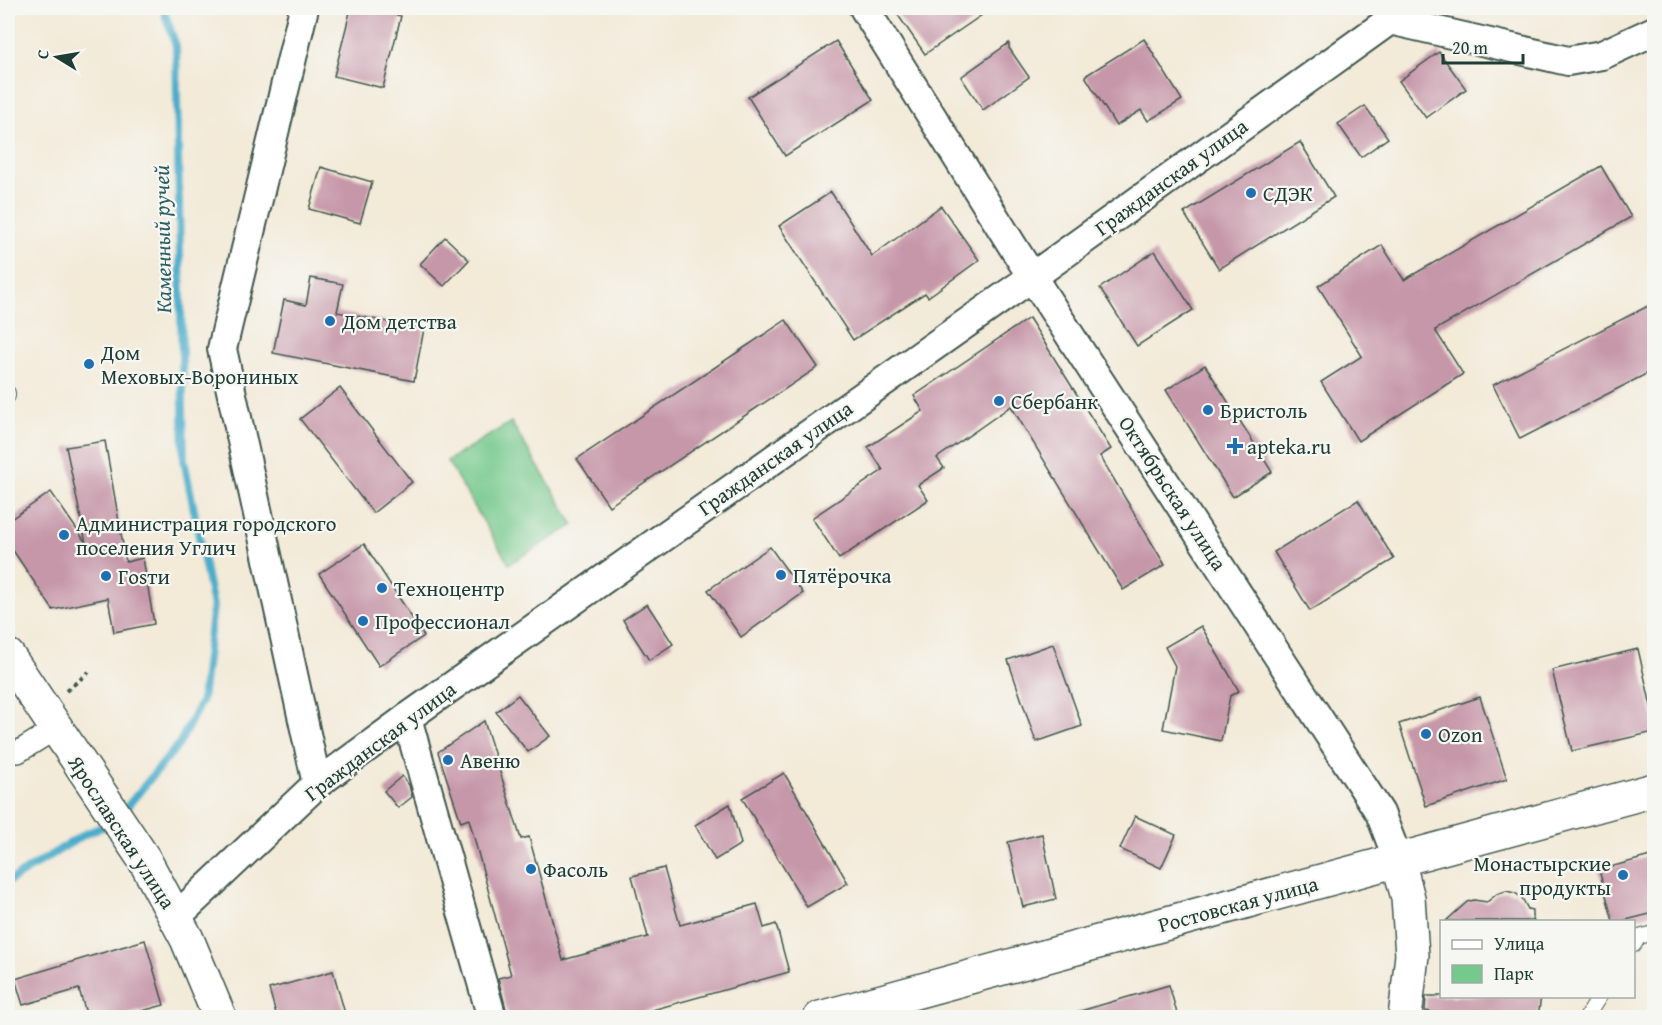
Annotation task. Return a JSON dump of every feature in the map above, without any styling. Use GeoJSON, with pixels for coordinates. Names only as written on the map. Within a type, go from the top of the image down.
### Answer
{"type":"FeatureCollection","features":[{"type":"Feature","properties":{"kind":"main road","name":"Ярославская улица"},"geometry":{"type":"LineString","coordinates":[[8,656],[81,769],[144,859],[176,917],[220,1017]]}},
{"type":"Feature","properties":{"kind":"main road","name":"Ростовская улица"},"geometry":{"type":"LineString","coordinates":[[820,1017],[1654,790]]}},
{"type":"Feature","properties":{"kind":"main road"},"geometry":{"type":"LineString","coordinates":[[1398,860],[1408,898],[1412,955],[1405,1017]]}},
{"type":"Feature","properties":{"kind":"street"},"geometry":{"type":"LineString","coordinates":[[304,8],[222,350],[318,784]]}},
{"type":"Feature","properties":{"kind":"street","name":"Октябрьская улица"},"geometry":{"type":"LineString","coordinates":[[864,8],[1032,277],[1380,813],[1398,860]]}},
{"type":"Feature","properties":{"kind":"street","name":"Гражданская улица"},"geometry":{"type":"LineString","coordinates":[[176,917],[318,784],[407,718],[1032,277],[1393,14],[1568,61],[1602,55],[1654,31]]}},
{"type":"Feature","properties":{"kind":"street"},"geometry":{"type":"LineString","coordinates":[[407,718],[492,1017]]}},
{"type":"Feature","properties":{"kind":"street"},"geometry":{"type":"LineString","coordinates":[[8,751],[18,752],[55,729]]}},
{"type":"Feature","properties":{"kind":"lane"},"geometry":{"type":"LineString","coordinates":[[1635,943],[1639,937],[1654,933]]}},
{"type":"Feature","properties":{"kind":"lane"},"geometry":{"type":"LineString","coordinates":[[1586,1017],[1599,998]]}},
{"type":"Feature","properties":{"kind":"green space"},"geometry":{"type":"Polygon","coordinates":[[[511,422],[574,525],[509,564],[447,461],[511,422]]]}},
{"type":"Feature","properties":{"kind":"building"},"geometry":{"type":"Polygon","coordinates":[[[351,8],[366,8],[401,16],[383,88],[334,76],[351,8]]]}},
{"type":"Feature","properties":{"kind":"building"},"geometry":{"type":"Polygon","coordinates":[[[893,8],[992,8],[925,54],[893,8]]]}},
{"type":"Feature","properties":{"kind":"building"},"geometry":{"type":"Polygon","coordinates":[[[1144,39],[1182,100],[1148,121],[1141,110],[1116,126],[1085,76],[1144,39]]]}},
{"type":"Feature","properties":{"kind":"building"},"geometry":{"type":"Polygon","coordinates":[[[836,41],[873,100],[785,156],[748,97],[836,41]]]}},
{"type":"Feature","properties":{"kind":"building"},"geometry":{"type":"Polygon","coordinates":[[[1009,43],[1009,48],[1029,77],[983,110],[961,77],[1009,43]]]}},
{"type":"Feature","properties":{"kind":"building"},"geometry":{"type":"Polygon","coordinates":[[[1439,52],[1466,89],[1426,118],[1399,81],[1439,52]]]}},
{"type":"Feature","properties":{"kind":"building"},"geometry":{"type":"Polygon","coordinates":[[[1365,106],[1388,138],[1361,157],[1338,124],[1365,106]]]}},
{"type":"Feature","properties":{"kind":"building"},"geometry":{"type":"Polygon","coordinates":[[[1300,142],[1334,197],[1219,269],[1184,213],[1300,142]]]}},
{"type":"Feature","properties":{"kind":"building"},"geometry":{"type":"Polygon","coordinates":[[[1601,166],[1631,217],[1435,330],[1463,374],[1358,441],[1321,382],[1362,356],[1318,286],[1382,245],[1404,280],[1601,166]]]}},
{"type":"Feature","properties":{"kind":"building"},"geometry":{"type":"Polygon","coordinates":[[[321,167],[372,182],[360,223],[309,209],[321,167]]]}},
{"type":"Feature","properties":{"kind":"building"},"geometry":{"type":"Polygon","coordinates":[[[831,192],[872,256],[941,206],[979,260],[928,297],[925,293],[853,340],[779,226],[831,192]]]}},
{"type":"Feature","properties":{"kind":"building"},"geometry":{"type":"Polygon","coordinates":[[[445,237],[469,260],[444,286],[420,264],[445,237]]]}},
{"type":"Feature","properties":{"kind":"building"},"geometry":{"type":"Polygon","coordinates":[[[1155,251],[1193,310],[1137,346],[1100,288],[1155,251]]]}},
{"type":"Feature","properties":{"kind":"building","name":"Дом детства"},"geometry":{"type":"Polygon","coordinates":[[[311,278],[343,284],[337,312],[424,329],[414,381],[273,353],[284,300],[306,305],[311,278]]]}},
{"type":"Feature","properties":{"kind":"building"},"geometry":{"type":"Polygon","coordinates":[[[1654,303],[1654,370],[1520,439],[1493,385],[1654,303]]]}},
{"type":"Feature","properties":{"kind":"building"},"geometry":{"type":"Polygon","coordinates":[[[1029,318],[1111,449],[1100,456],[1165,565],[1123,590],[1011,406],[937,458],[944,468],[918,485],[928,500],[839,559],[812,518],[883,470],[868,447],[923,411],[914,396],[1029,318]]]}},
{"type":"Feature","properties":{"kind":"building"},"geometry":{"type":"Polygon","coordinates":[[[786,320],[818,367],[609,506],[577,459],[786,320]]]}},
{"type":"Feature","properties":{"kind":"building"},"geometry":{"type":"Polygon","coordinates":[[[1205,365],[1272,472],[1233,497],[1166,390],[1205,365]]]}},
{"type":"Feature","properties":{"kind":"building"},"geometry":{"type":"Polygon","coordinates":[[[340,388],[412,482],[373,513],[300,419],[340,388]]]}},
{"type":"Feature","properties":{"kind":"building","name":"Администрация городского поселения Углич"},"geometry":{"type":"Polygon","coordinates":[[[105,441],[126,562],[143,558],[154,624],[114,632],[108,598],[53,610],[8,543],[8,521],[51,492],[86,543],[66,447],[105,441]]]}},
{"type":"Feature","properties":{"kind":"building"},"geometry":{"type":"Polygon","coordinates":[[[1358,500],[1394,559],[1310,611],[1274,552],[1358,500]]]}},
{"type":"Feature","properties":{"kind":"building"},"geometry":{"type":"Polygon","coordinates":[[[364,544],[424,636],[379,666],[319,574],[364,544]]]}},
{"type":"Feature","properties":{"kind":"building"},"geometry":{"type":"Polygon","coordinates":[[[770,547],[803,593],[741,637],[708,590],[770,547]]]}},
{"type":"Feature","properties":{"kind":"building"},"geometry":{"type":"Polygon","coordinates":[[[647,604],[673,644],[649,660],[623,620],[647,604]]]}},
{"type":"Feature","properties":{"kind":"building"},"geometry":{"type":"Polygon","coordinates":[[[1201,626],[1239,691],[1230,696],[1221,741],[1163,729],[1175,666],[1165,647],[1201,626]]]}},
{"type":"Feature","properties":{"kind":"building"},"geometry":{"type":"Polygon","coordinates":[[[1053,644],[1082,726],[1036,742],[1008,660],[1053,644]]]}},
{"type":"Feature","properties":{"kind":"building"},"geometry":{"type":"Polygon","coordinates":[[[1638,649],[1654,719],[1654,732],[1572,751],[1552,670],[1638,649]]]}},
{"type":"Feature","properties":{"kind":"building"},"geometry":{"type":"Polygon","coordinates":[[[518,695],[550,736],[528,752],[496,712],[518,695]]]}},
{"type":"Feature","properties":{"kind":"building"},"geometry":{"type":"Polygon","coordinates":[[[1480,697],[1507,779],[1426,806],[1399,724],[1480,697]]]}},
{"type":"Feature","properties":{"kind":"building"},"geometry":{"type":"Polygon","coordinates":[[[484,721],[521,839],[529,837],[563,960],[648,937],[632,876],[664,868],[680,925],[757,904],[764,928],[776,924],[789,972],[627,1017],[508,1017],[498,978],[511,975],[469,819],[461,822],[438,752],[484,721]]]}},
{"type":"Feature","properties":{"kind":"building"},"geometry":{"type":"Polygon","coordinates":[[[784,773],[848,883],[807,907],[742,798],[784,773]]]}},
{"type":"Feature","properties":{"kind":"building"},"geometry":{"type":"Polygon","coordinates":[[[402,776],[409,785],[412,797],[398,808],[384,791],[402,776]]]}},
{"type":"Feature","properties":{"kind":"building"},"geometry":{"type":"Polygon","coordinates":[[[730,804],[741,844],[715,860],[695,825],[730,804]]]}},
{"type":"Feature","properties":{"kind":"building"},"geometry":{"type":"Polygon","coordinates":[[[1135,816],[1176,835],[1161,868],[1120,849],[1135,816]]]}},
{"type":"Feature","properties":{"kind":"building"},"geometry":{"type":"Polygon","coordinates":[[[1042,834],[1056,899],[1023,907],[1008,842],[1042,834]]]}},
{"type":"Feature","properties":{"kind":"building"},"geometry":{"type":"Polygon","coordinates":[[[1654,855],[1654,913],[1626,920],[1613,920],[1599,870],[1654,855]]]}},
{"type":"Feature","properties":{"kind":"building"},"geometry":{"type":"Polygon","coordinates":[[[1506,891],[1515,893],[1522,898],[1528,909],[1532,910],[1534,920],[1447,920],[1467,902],[1474,900],[1487,902],[1497,894],[1506,891]]]}},
{"type":"Feature","properties":{"kind":"building"},"geometry":{"type":"Polygon","coordinates":[[[145,940],[164,1005],[120,1017],[87,1017],[79,989],[23,1005],[15,979],[145,940]]]}},
{"type":"Feature","properties":{"kind":"building"},"geometry":{"type":"Polygon","coordinates":[[[333,971],[346,1017],[277,1017],[269,989],[333,971]]]}},
{"type":"Feature","properties":{"kind":"building"},"geometry":{"type":"Polygon","coordinates":[[[1169,985],[1178,1017],[1078,1017],[1077,1012],[1169,985]]]}},
{"type":"Feature","properties":{"kind":"building"},"geometry":{"type":"Polygon","coordinates":[[[1426,996],[1541,998],[1538,1017],[1467,1017],[1425,1011],[1426,996]]]}},
{"type":"Feature","properties":{"kind":"waterway","name":"Каменный ручей"},"geometry":{"type":"LineString","coordinates":[[121,814],[179,744],[202,700],[213,606],[184,460],[176,46],[163,8]]}},
{"type":"Feature","properties":{"kind":"waterway","name":"Каменный ручей"},"geometry":{"type":"LineString","coordinates":[[8,879],[11,880],[85,834],[112,823]]}},
{"type":"Feature","properties":{"kind":"place","name":"СДЭК"},"geometry":{"type":"Point","coordinates":[1251,193]}},
{"type":"Feature","properties":{"kind":"place","name":"Дом детства"},"geometry":{"type":"Point","coordinates":[330,321]}},
{"type":"Feature","properties":{"kind":"place","name":"Дом Меховых-Ворониных"},"geometry":{"type":"Point","coordinates":[89,364]}},
{"type":"Feature","properties":{"kind":"place","name":"Сбербанк"},"geometry":{"type":"Point","coordinates":[999,401]}},
{"type":"Feature","properties":{"kind":"place","name":"Бристоль"},"geometry":{"type":"Point","coordinates":[1208,410]}},
{"type":"Feature","properties":{"kind":"place","name":"apteka.ru"},"geometry":{"type":"Point","coordinates":[1235,446]}},
{"type":"Feature","properties":{"kind":"place","name":"Администрация городского поселения Углич"},"geometry":{"type":"Point","coordinates":[64,535]}},
{"type":"Feature","properties":{"kind":"place","name":"Пятёрочка"},"geometry":{"type":"Point","coordinates":[781,575]}},
{"type":"Feature","properties":{"kind":"place","name":"Гоsти"},"geometry":{"type":"Point","coordinates":[106,576]}},
{"type":"Feature","properties":{"kind":"place","name":"Техноцентр"},"geometry":{"type":"Point","coordinates":[382,588]}},
{"type":"Feature","properties":{"kind":"place","name":"Профессионал"},"geometry":{"type":"Point","coordinates":[363,621]}},
{"type":"Feature","properties":{"kind":"place","name":"Ozon"},"geometry":{"type":"Point","coordinates":[1426,734]}},
{"type":"Feature","properties":{"kind":"place","name":"Авеню"},"geometry":{"type":"Point","coordinates":[448,760]}},
{"type":"Feature","properties":{"kind":"place","name":"Фасоль"},"geometry":{"type":"Point","coordinates":[531,869]}},
{"type":"Feature","properties":{"kind":"place","name":"Монастырские продукты"},"geometry":{"type":"Point","coordinates":[1623,875]}}]}
